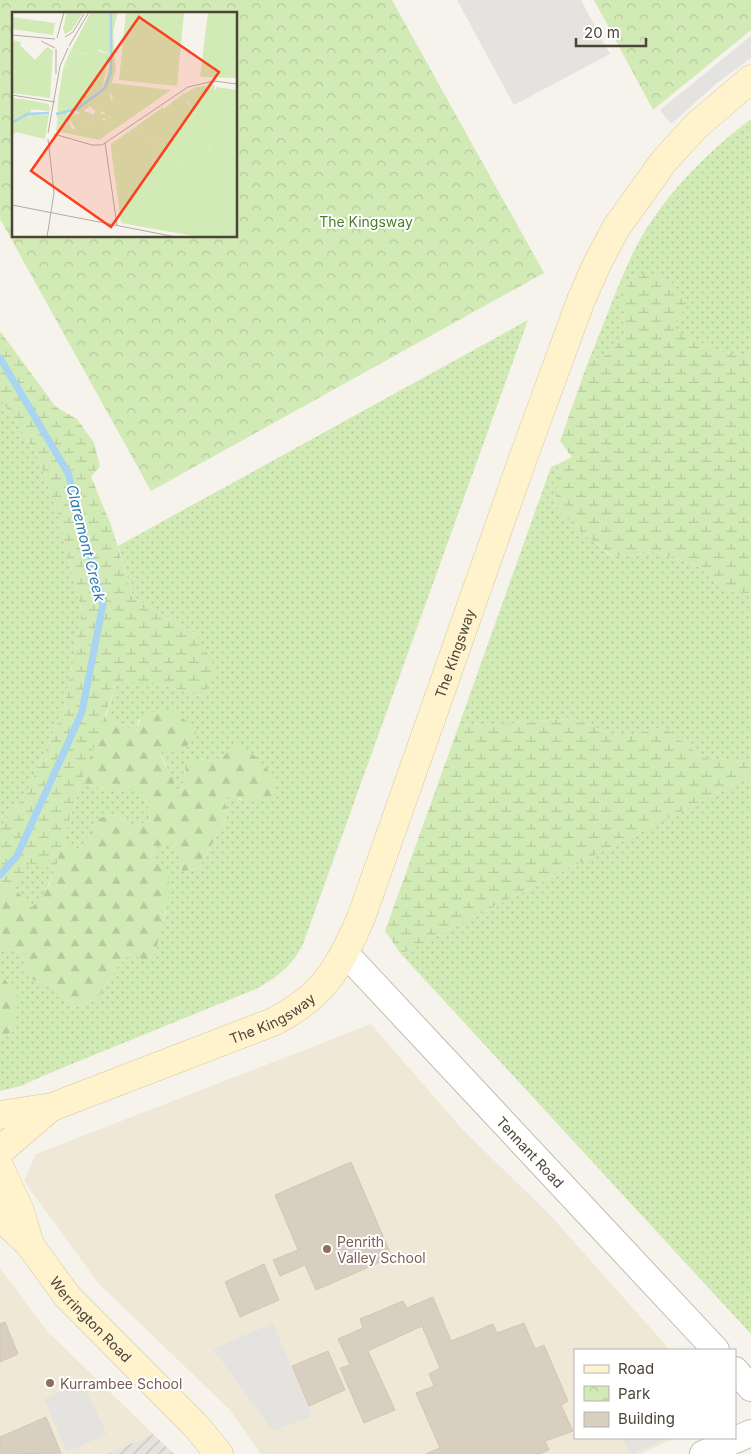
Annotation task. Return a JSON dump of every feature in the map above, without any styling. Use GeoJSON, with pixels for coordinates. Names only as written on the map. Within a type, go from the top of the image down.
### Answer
{"type":"FeatureCollection","features":[{"type":"Feature","properties":{"kind":"street","name":"The Kingsway"},"geometry":{"type":"LineString","coordinates":[[0,1115],[52,1107],[272,1022],[297,1010],[314,995],[331,975],[345,954],[361,918],[529,443],[596,264],[616,228],[664,160],[696,126],[751,79]]}},
{"type":"Feature","properties":{"kind":"street","name":"Tennant Road"},"geometry":{"type":"LineString","coordinates":[[345,954],[715,1349]]}},
{"type":"Feature","properties":{"kind":"street","name":"The Kingsway"},"geometry":{"type":"LineString","coordinates":[[0,1151],[52,1107]]}},
{"type":"Feature","properties":{"kind":"street","name":"Werrington Road"},"geometry":{"type":"LineString","coordinates":[[0,1168],[20,1210],[30,1245]]}},
{"type":"Feature","properties":{"kind":"street","name":"Werrington Road"},"geometry":{"type":"LineString","coordinates":[[0,1216],[30,1245],[67,1296],[196,1426],[219,1454]]}},
{"type":"Feature","properties":{"kind":"street"},"geometry":{"type":"LineString","coordinates":[[736,1371],[751,1388]]}},
{"type":"Feature","properties":{"kind":"street"},"geometry":{"type":"LineString","coordinates":[[703,1454],[751,1433]]}},
{"type":"Feature","properties":{"kind":"shaded area"},"geometry":{"type":"Polygon","coordinates":[[[457,0],[581,0],[610,54],[514,105],[457,0]]]}},
{"type":"Feature","properties":{"kind":"shaded area"},"geometry":{"type":"Polygon","coordinates":[[[751,36],[751,58],[717,83],[671,124],[660,110],[751,36]]]}},
{"type":"Feature","properties":{"kind":"shaded area","name":"Penrith Valley School"},"geometry":{"type":"Polygon","coordinates":[[[371,1024],[462,1129],[550,1215],[669,1349],[574,1349],[574,1439],[674,1439],[639,1454],[261,1454],[230,1410],[98,1283],[24,1181],[36,1154],[371,1024]]]}},
{"type":"Feature","properties":{"kind":"shaded area","name":"Kurrambee School"},"geometry":{"type":"Polygon","coordinates":[[[0,1268],[47,1331],[153,1434],[107,1454],[0,1454],[0,1268]]]}},
{"type":"Feature","properties":{"kind":"shaded area"},"geometry":{"type":"Polygon","coordinates":[[[273,1323],[312,1416],[273,1431],[213,1349],[273,1323]]]}},
{"type":"Feature","properties":{"kind":"shaded area"},"geometry":{"type":"Polygon","coordinates":[[[83,1383],[107,1434],[67,1452],[44,1399],[83,1383]]]}},
{"type":"Feature","properties":{"kind":"shaded area"},"geometry":{"type":"Polygon","coordinates":[[[153,1434],[174,1454],[107,1454],[153,1434]]]}},
{"type":"Feature","properties":{"kind":"shaded area"},"geometry":{"type":"Polygon","coordinates":[[[622,1439],[666,1439],[630,1454],[622,1439]]]}},
{"type":"Feature","properties":{"kind":"green space","name":"The Kingsway"},"geometry":{"type":"Polygon","coordinates":[[[0,0],[392,0],[544,273],[151,491],[0,219],[0,0]]]}},
{"type":"Feature","properties":{"kind":"green space"},"geometry":{"type":"Polygon","coordinates":[[[594,0],[751,0],[751,30],[653,110],[594,0]]]}},
{"type":"Feature","properties":{"kind":"green space"},"geometry":{"type":"Polygon","coordinates":[[[751,119],[751,355],[722,352],[620,308],[626,332],[610,354],[588,362],[628,263],[658,212],[671,194],[701,162],[751,119]]]}},
{"type":"Feature","properties":{"kind":"green space"},"geometry":{"type":"Polygon","coordinates":[[[648,272],[674,284],[687,304],[673,329],[722,352],[751,355],[751,594],[724,590],[701,567],[655,552],[614,557],[580,531],[554,504],[558,486],[558,464],[572,457],[560,441],[588,362],[610,354],[626,332],[620,308],[622,282],[648,272]]]}},
{"type":"Feature","properties":{"kind":"green space"},"geometry":{"type":"Polygon","coordinates":[[[528,320],[299,952],[278,975],[256,989],[21,1086],[0,1091],[0,1037],[15,1031],[0,973],[0,952],[17,949],[33,980],[52,986],[75,1007],[98,998],[116,968],[130,954],[156,954],[157,940],[166,912],[153,855],[155,848],[172,842],[178,850],[182,871],[198,869],[227,817],[225,799],[231,795],[242,801],[227,752],[220,762],[200,759],[186,772],[178,800],[166,764],[139,719],[136,732],[106,716],[117,683],[155,683],[201,696],[196,634],[133,597],[118,546],[528,320]]]}},
{"type":"Feature","properties":{"kind":"green space"},"geometry":{"type":"Polygon","coordinates":[[[0,331],[56,407],[77,419],[94,443],[100,466],[91,477],[111,525],[133,597],[196,634],[218,673],[201,696],[155,683],[117,683],[78,791],[55,869],[29,863],[15,889],[0,882],[0,828],[27,792],[64,708],[82,612],[57,511],[37,455],[0,398],[0,331]]]}},
{"type":"Feature","properties":{"kind":"green space"},"geometry":{"type":"Polygon","coordinates":[[[0,398],[37,455],[57,511],[82,612],[64,708],[27,792],[0,828],[0,398]]]}},
{"type":"Feature","properties":{"kind":"green space"},"geometry":{"type":"Polygon","coordinates":[[[558,464],[558,486],[554,504],[580,531],[613,557],[655,552],[701,567],[724,590],[751,594],[751,758],[745,761],[703,758],[664,727],[620,737],[571,718],[506,724],[459,725],[551,467],[558,464]]]}},
{"type":"Feature","properties":{"kind":"green space"},"geometry":{"type":"Polygon","coordinates":[[[168,709],[196,727],[196,738],[183,749],[159,753],[173,779],[178,799],[186,772],[185,761],[200,759],[220,762],[227,752],[237,746],[255,756],[277,780],[275,797],[258,802],[242,800],[231,795],[225,799],[227,817],[198,869],[182,871],[178,850],[172,843],[155,848],[153,855],[163,865],[168,876],[169,888],[168,902],[156,954],[145,960],[130,954],[116,968],[98,998],[75,1007],[52,986],[33,980],[17,949],[0,952],[0,882],[15,889],[32,907],[46,890],[53,873],[54,832],[72,851],[83,846],[98,818],[116,815],[132,826],[151,821],[147,801],[140,789],[106,789],[73,780],[89,723],[106,716],[136,732],[143,716],[151,712],[168,709]]]}},
{"type":"Feature","properties":{"kind":"green space"},"geometry":{"type":"Polygon","coordinates":[[[571,718],[620,737],[664,727],[703,758],[745,761],[751,758],[751,776],[401,954],[385,931],[459,725],[506,724],[571,718]]]}},
{"type":"Feature","properties":{"kind":"green space"},"geometry":{"type":"Polygon","coordinates":[[[751,776],[751,1334],[401,954],[751,776]]]}},
{"type":"Feature","properties":{"kind":"green space"},"geometry":{"type":"Polygon","coordinates":[[[81,782],[110,790],[140,789],[147,801],[151,821],[132,826],[116,815],[98,818],[83,846],[72,851],[63,842],[81,782]]]}},
{"type":"Feature","properties":{"kind":"green space"},"geometry":{"type":"Polygon","coordinates":[[[29,862],[55,869],[42,899],[32,907],[15,889],[29,862]]]}},
{"type":"Feature","properties":{"kind":"green space"},"geometry":{"type":"Polygon","coordinates":[[[0,973],[18,997],[15,1031],[0,1037],[0,973]]]}},
{"type":"Feature","properties":{"kind":"building"},"geometry":{"type":"Polygon","coordinates":[[[351,1162],[392,1257],[316,1290],[305,1265],[280,1276],[273,1260],[298,1250],[275,1195],[351,1162]]]}},
{"type":"Feature","properties":{"kind":"building"},"geometry":{"type":"Polygon","coordinates":[[[264,1264],[279,1300],[240,1317],[225,1282],[264,1264]]]}},
{"type":"Feature","properties":{"kind":"building"},"geometry":{"type":"Polygon","coordinates":[[[433,1297],[451,1341],[493,1324],[497,1333],[524,1323],[535,1349],[544,1345],[568,1401],[561,1405],[573,1431],[545,1441],[549,1450],[540,1454],[426,1454],[440,1448],[416,1393],[434,1386],[429,1374],[440,1368],[422,1326],[368,1351],[395,1410],[364,1423],[340,1368],[350,1365],[338,1339],[363,1328],[360,1319],[403,1301],[407,1308],[433,1297]]]}},
{"type":"Feature","properties":{"kind":"building"},"geometry":{"type":"Polygon","coordinates":[[[5,1322],[18,1354],[0,1362],[0,1324],[5,1322]]]}},
{"type":"Feature","properties":{"kind":"building"},"geometry":{"type":"Polygon","coordinates":[[[328,1351],[345,1390],[309,1406],[292,1366],[328,1351]]]}},
{"type":"Feature","properties":{"kind":"building"},"geometry":{"type":"Polygon","coordinates":[[[46,1417],[61,1453],[0,1454],[0,1437],[46,1417]]]}},
{"type":"Feature","properties":{"kind":"waterway","name":"Claremont Creek"},"geometry":{"type":"LineString","coordinates":[[0,358],[68,473],[103,604],[82,712],[17,856],[0,875]]}},
{"type":"Feature","properties":{"kind":"place","name":"Penrith Valley School"},"geometry":{"type":"Point","coordinates":[327,1249]}},
{"type":"Feature","properties":{"kind":"place","name":"Kurrambee School"},"geometry":{"type":"Point","coordinates":[50,1383]}}]}
